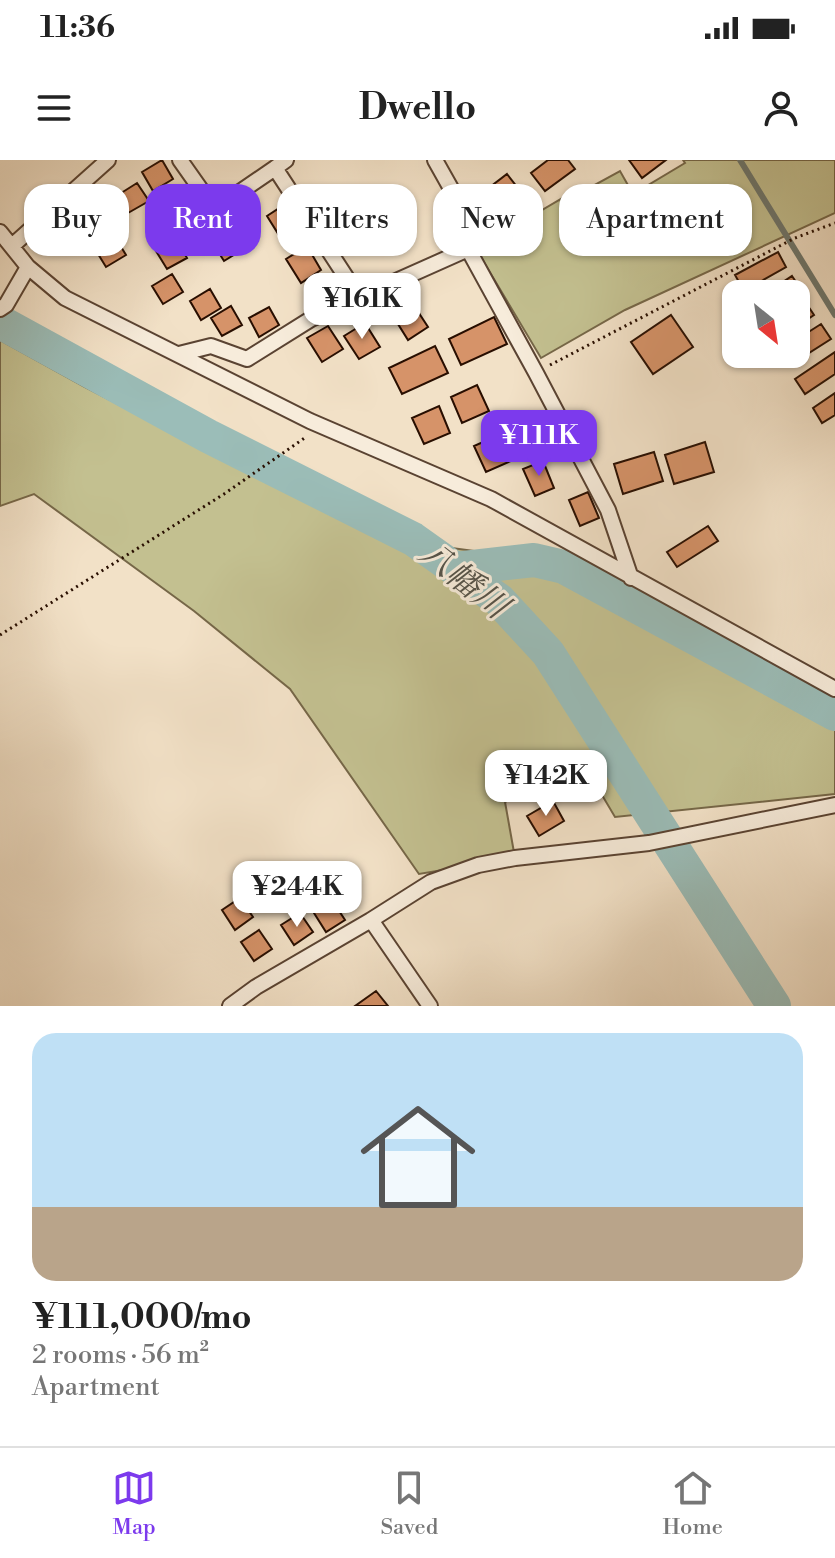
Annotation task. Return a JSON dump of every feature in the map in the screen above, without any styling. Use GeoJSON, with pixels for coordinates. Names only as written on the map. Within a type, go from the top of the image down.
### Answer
{"type":"FeatureCollection","features":[{"type":"Feature","properties":{"kind":"street"},"geometry":{"type":"LineString","coordinates":[[12,246],[108,160]]}},
{"type":"Feature","properties":{"kind":"street"},"geometry":{"type":"LineString","coordinates":[[180,160],[211,204],[221,205],[280,164],[359,297]]}},
{"type":"Feature","properties":{"kind":"street"},"geometry":{"type":"LineString","coordinates":[[435,160],[448,184]]}},
{"type":"Feature","properties":{"kind":"street"},"geometry":{"type":"LineString","coordinates":[[0,232],[28,267],[65,298],[322,426],[491,499],[835,689]]}},
{"type":"Feature","properties":{"kind":"street"},"geometry":{"type":"LineString","coordinates":[[179,354],[211,346],[247,359],[311,319],[452,256]]}},
{"type":"Feature","properties":{"kind":"street"},"geometry":{"type":"LineString","coordinates":[[472,256],[608,510],[631,578]]}},
{"type":"Feature","properties":{"kind":"street"},"geometry":{"type":"LineString","coordinates":[[3,307],[28,267]]}},
{"type":"Feature","properties":{"kind":"street"},"geometry":{"type":"LineString","coordinates":[[230,1006],[256,987],[431,882],[478,865],[649,843],[835,805]]}},
{"type":"Feature","properties":{"kind":"street"},"geometry":{"type":"LineString","coordinates":[[371,920],[430,1006]]}},
{"type":"Feature","properties":{"kind":"path"},"geometry":{"type":"LineString","coordinates":[[536,373],[785,243],[835,223]]}},
{"type":"Feature","properties":{"kind":"path"},"geometry":{"type":"LineString","coordinates":[[0,635],[244,480],[322,426]]}},
{"type":"Feature","properties":{"kind":"shaded area"},"geometry":{"type":"Polygon","coordinates":[[[683,160],[835,160],[835,213],[752,251],[752,184],[650,184],[685,163],[683,160]]]}},
{"type":"Feature","properties":{"kind":"shaded area"},"geometry":{"type":"Polygon","coordinates":[[[620,171],[627,184],[596,184],[620,171]]]}},
{"type":"Feature","properties":{"kind":"shaded area"},"geometry":{"type":"Polygon","coordinates":[[[559,200],[559,256],[742,256],[625,310],[541,358],[480,256],[543,256],[543,210],[559,200]]]}},
{"type":"Feature","properties":{"kind":"shaded area"},"geometry":{"type":"Polygon","coordinates":[[[0,340],[377,538],[489,553],[553,569],[835,724],[835,794],[615,817],[583,763],[505,802],[515,858],[419,874],[290,689],[194,611],[34,494],[0,506],[0,340]]]}},
{"type":"Feature","properties":{"kind":"building"},"geometry":{"type":"Polygon","coordinates":[[[162,160],[173,179],[165,184],[149,184],[142,172],[162,160]]]}},
{"type":"Feature","properties":{"kind":"building"},"geometry":{"type":"Polygon","coordinates":[[[548,160],[568,160],[575,169],[545,191],[543,184],[531,173],[548,160]]]}},
{"type":"Feature","properties":{"kind":"building"},"geometry":{"type":"Polygon","coordinates":[[[629,160],[666,160],[642,178],[629,160]]]}},
{"type":"Feature","properties":{"kind":"building"},"geometry":{"type":"Polygon","coordinates":[[[507,174],[515,184],[494,184],[507,174]]]}},
{"type":"Feature","properties":{"kind":"building"},"geometry":{"type":"Polygon","coordinates":[[[137,183],[145,195],[145,203],[129,212],[129,188],[137,183]]]}},
{"type":"Feature","properties":{"kind":"building"},"geometry":{"type":"Polygon","coordinates":[[[277,210],[277,232],[267,216],[277,210]]]}},
{"type":"Feature","properties":{"kind":"building"},"geometry":{"type":"Polygon","coordinates":[[[778,252],[786,267],[763,280],[738,280],[735,275],[778,252]]]}},
{"type":"Feature","properties":{"kind":"building"},"geometry":{"type":"Polygon","coordinates":[[[99,256],[124,256],[106,267],[99,256]]]}},
{"type":"Feature","properties":{"kind":"building"},"geometry":{"type":"Polygon","coordinates":[[[159,256],[186,256],[187,258],[167,269],[159,256]]]}},
{"type":"Feature","properties":{"kind":"building"},"geometry":{"type":"Polygon","coordinates":[[[291,256],[313,256],[321,270],[301,283],[286,259],[291,256]]]}},
{"type":"Feature","properties":{"kind":"building"},"geometry":{"type":"Polygon","coordinates":[[[172,274],[183,292],[163,304],[152,286],[172,274]]]}},
{"type":"Feature","properties":{"kind":"building"},"geometry":{"type":"Polygon","coordinates":[[[210,289],[221,308],[201,320],[190,301],[210,289]]]}},
{"type":"Feature","properties":{"kind":"building"},"geometry":{"type":"Polygon","coordinates":[[[413,304],[428,327],[408,340],[393,316],[413,304]]]}},
{"type":"Feature","properties":{"kind":"building"},"geometry":{"type":"Polygon","coordinates":[[[231,306],[242,325],[222,336],[211,318],[231,306]]]}},
{"type":"Feature","properties":{"kind":"building"},"geometry":{"type":"Polygon","coordinates":[[[269,307],[279,325],[259,337],[249,318],[269,307]]]}},
{"type":"Feature","properties":{"kind":"building"},"geometry":{"type":"Polygon","coordinates":[[[671,315],[693,347],[653,374],[631,342],[671,315]]]}},
{"type":"Feature","properties":{"kind":"building"},"geometry":{"type":"Polygon","coordinates":[[[494,317],[507,344],[461,365],[449,339],[494,317]]]}},
{"type":"Feature","properties":{"kind":"building"},"geometry":{"type":"Polygon","coordinates":[[[365,323],[380,347],[359,359],[344,336],[365,323]]]}},
{"type":"Feature","properties":{"kind":"building"},"geometry":{"type":"Polygon","coordinates":[[[821,324],[831,339],[810,352],[810,331],[821,324]]]}},
{"type":"Feature","properties":{"kind":"building"},"geometry":{"type":"Polygon","coordinates":[[[328,326],[343,349],[322,362],[307,338],[328,326]]]}},
{"type":"Feature","properties":{"kind":"building"},"geometry":{"type":"Polygon","coordinates":[[[435,346],[448,373],[402,394],[389,368],[435,346]]]}},
{"type":"Feature","properties":{"kind":"building"},"geometry":{"type":"Polygon","coordinates":[[[835,352],[835,374],[805,394],[795,379],[835,352]]]}},
{"type":"Feature","properties":{"kind":"building"},"geometry":{"type":"Polygon","coordinates":[[[477,385],[489,411],[462,423],[451,397],[477,385]]]}},
{"type":"Feature","properties":{"kind":"building"},"geometry":{"type":"Polygon","coordinates":[[[835,393],[835,415],[822,423],[813,408],[835,393]]]}},
{"type":"Feature","properties":{"kind":"building"},"geometry":{"type":"Polygon","coordinates":[[[439,406],[450,433],[424,444],[412,418],[439,406]]]}},
{"type":"Feature","properties":{"kind":"building"},"geometry":{"type":"Polygon","coordinates":[[[544,414],[555,441],[536,449],[525,422],[544,414]]]}},
{"type":"Feature","properties":{"kind":"building"},"geometry":{"type":"Polygon","coordinates":[[[501,434],[513,460],[486,472],[474,446],[501,434]]]}},
{"type":"Feature","properties":{"kind":"building"},"geometry":{"type":"Polygon","coordinates":[[[705,442],[714,472],[674,484],[665,455],[705,442]]]}},
{"type":"Feature","properties":{"kind":"building"},"geometry":{"type":"Polygon","coordinates":[[[654,452],[663,481],[623,494],[614,464],[654,452]]]}},
{"type":"Feature","properties":{"kind":"building"},"geometry":{"type":"Polygon","coordinates":[[[543,461],[554,488],[535,496],[523,469],[543,461]]]}},
{"type":"Feature","properties":{"kind":"building"},"geometry":{"type":"Polygon","coordinates":[[[588,492],[599,518],[580,526],[569,500],[588,492]]]}},
{"type":"Feature","properties":{"kind":"building"},"geometry":{"type":"Polygon","coordinates":[[[708,526],[718,541],[677,567],[667,552],[708,526]]]}},
{"type":"Feature","properties":{"kind":"building"},"geometry":{"type":"Polygon","coordinates":[[[553,801],[564,821],[539,836],[527,816],[553,801]]]}},
{"type":"Feature","properties":{"kind":"building"},"geometry":{"type":"Polygon","coordinates":[[[240,898],[253,917],[235,930],[222,910],[240,898]]]}},
{"type":"Feature","properties":{"kind":"building"},"geometry":{"type":"Polygon","coordinates":[[[332,900],[345,920],[326,932],[314,913],[332,900]]]}},
{"type":"Feature","properties":{"kind":"building"},"geometry":{"type":"Polygon","coordinates":[[[300,913],[313,932],[294,945],[281,925],[300,913]]]}},
{"type":"Feature","properties":{"kind":"building"},"geometry":{"type":"Polygon","coordinates":[[[259,930],[272,949],[254,961],[241,942],[259,930]]]}},
{"type":"Feature","properties":{"kind":"building"},"geometry":{"type":"Polygon","coordinates":[[[376,991],[388,1006],[355,1006],[376,991]]]}},
{"type":"Feature","properties":{"kind":"waterway"},"geometry":{"type":"LineString","coordinates":[[740,160],[835,315]]}},
{"type":"Feature","properties":{"kind":"waterway","name":"八幡川"},"geometry":{"type":"LineString","coordinates":[[0,322],[208,436],[413,539],[499,600],[548,653],[774,1006]]}},
{"type":"Feature","properties":{"kind":"waterway"},"geometry":{"type":"LineString","coordinates":[[455,569],[534,560],[564,567],[835,714]]}}]}
